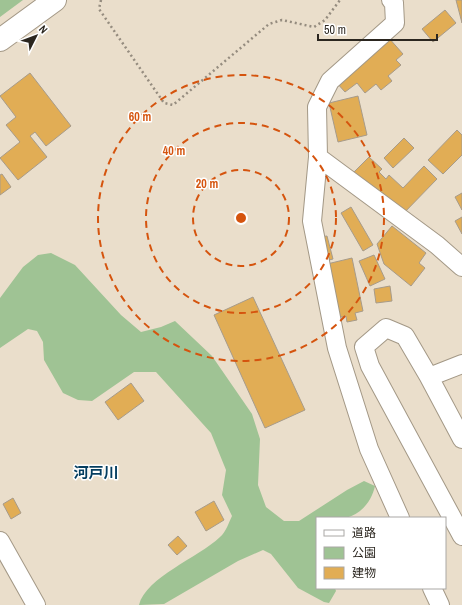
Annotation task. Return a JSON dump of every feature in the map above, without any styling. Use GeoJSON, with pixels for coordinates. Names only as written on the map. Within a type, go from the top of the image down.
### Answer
{"type":"FeatureCollection","features":[{"type":"Feature","properties":{"kind":"highway"},"geometry":{"type":"LineString","coordinates":[[0,40],[55,0]]}},
{"type":"Feature","properties":{"kind":"street"},"geometry":{"type":"LineString","coordinates":[[391,0],[394,3],[395,23],[330,81],[316,107],[318,157],[312,221],[337,348],[369,449],[400,517]]}},
{"type":"Feature","properties":{"kind":"street"},"geometry":{"type":"LineString","coordinates":[[318,157],[437,246],[462,267]]}},
{"type":"Feature","properties":{"kind":"street"},"geometry":{"type":"LineString","coordinates":[[462,439],[405,336],[386,328],[364,348],[370,366],[462,536]]}},
{"type":"Feature","properties":{"kind":"street"},"geometry":{"type":"LineString","coordinates":[[429,377],[462,364]]}},
{"type":"Feature","properties":{"kind":"street"},"geometry":{"type":"LineString","coordinates":[[0,541],[36,605]]}},
{"type":"Feature","properties":{"kind":"street"},"geometry":{"type":"LineString","coordinates":[[432,589],[440,605]]}},
{"type":"Feature","properties":{"kind":"path"},"geometry":{"type":"LineString","coordinates":[[101,0],[99,9],[111,28],[164,103],[173,105],[269,24],[282,20],[314,27],[325,20],[340,0]]}},
{"type":"Feature","properties":{"kind":"green space"},"geometry":{"type":"Polygon","coordinates":[[[0,0],[23,0],[0,17],[0,0]]]}},
{"type":"Feature","properties":{"kind":"green space"},"geometry":{"type":"Polygon","coordinates":[[[51,253],[75,265],[121,315],[141,332],[161,327],[175,321],[212,356],[252,414],[260,439],[258,485],[266,507],[284,521],[299,521],[347,490],[364,481],[375,486],[369,501],[361,510],[352,516],[316,517],[316,589],[335,589],[336,591],[329,603],[324,602],[298,588],[271,554],[263,550],[238,561],[164,604],[139,605],[144,595],[162,577],[199,553],[220,537],[224,532],[232,516],[222,495],[226,470],[211,433],[156,372],[134,372],[92,401],[78,400],[63,393],[44,360],[43,342],[37,331],[28,329],[0,348],[0,298],[23,267],[38,255],[51,253]]]}},
{"type":"Feature","properties":{"kind":"building"},"geometry":{"type":"Polygon","coordinates":[[[456,0],[462,0],[462,23],[456,0]]]}},
{"type":"Feature","properties":{"kind":"building"},"geometry":{"type":"Polygon","coordinates":[[[445,10],[456,23],[433,42],[422,29],[445,10]]]}},
{"type":"Feature","properties":{"kind":"building"},"geometry":{"type":"Polygon","coordinates":[[[388,37],[403,54],[396,60],[401,65],[388,76],[392,81],[381,90],[376,84],[365,93],[357,83],[345,92],[336,82],[388,37]]]}},
{"type":"Feature","properties":{"kind":"building"},"geometry":{"type":"Polygon","coordinates":[[[30,73],[71,126],[46,146],[35,132],[30,136],[47,157],[18,180],[0,158],[20,142],[6,125],[16,117],[0,96],[30,73]]]}},
{"type":"Feature","properties":{"kind":"building"},"geometry":{"type":"Polygon","coordinates":[[[358,96],[367,135],[338,142],[329,103],[358,96]]]}},
{"type":"Feature","properties":{"kind":"building"},"geometry":{"type":"Polygon","coordinates":[[[457,130],[462,135],[462,155],[443,174],[428,160],[457,130]]]}},
{"type":"Feature","properties":{"kind":"building"},"geometry":{"type":"Polygon","coordinates":[[[404,138],[414,148],[393,168],[384,158],[404,138]]]}},
{"type":"Feature","properties":{"kind":"building"},"geometry":{"type":"Polygon","coordinates":[[[369,157],[382,169],[379,172],[386,179],[389,175],[403,188],[424,166],[437,179],[400,217],[354,172],[369,157]]]}},
{"type":"Feature","properties":{"kind":"building"},"geometry":{"type":"Polygon","coordinates":[[[2,174],[11,187],[0,195],[0,175],[2,174]]]}},
{"type":"Feature","properties":{"kind":"building"},"geometry":{"type":"Polygon","coordinates":[[[462,193],[462,210],[455,197],[462,193]]]}},
{"type":"Feature","properties":{"kind":"building"},"geometry":{"type":"Polygon","coordinates":[[[351,207],[373,245],[363,251],[341,213],[351,207]]]}},
{"type":"Feature","properties":{"kind":"building"},"geometry":{"type":"Polygon","coordinates":[[[462,217],[462,234],[455,221],[462,217]]]}},
{"type":"Feature","properties":{"kind":"building"},"geometry":{"type":"Polygon","coordinates":[[[392,226],[426,253],[419,263],[425,268],[411,286],[384,264],[377,244],[392,226]]]}},
{"type":"Feature","properties":{"kind":"building"},"geometry":{"type":"Polygon","coordinates":[[[327,236],[333,259],[325,261],[320,237],[327,236]]]}},
{"type":"Feature","properties":{"kind":"building"},"geometry":{"type":"Polygon","coordinates":[[[374,255],[385,279],[370,286],[359,261],[374,255]]]}},
{"type":"Feature","properties":{"kind":"building"},"geometry":{"type":"Polygon","coordinates":[[[352,258],[363,311],[355,313],[357,320],[347,322],[346,316],[337,318],[327,264],[352,258]]]}},
{"type":"Feature","properties":{"kind":"building"},"geometry":{"type":"Polygon","coordinates":[[[390,286],[392,301],[376,303],[374,289],[390,286]]]}},
{"type":"Feature","properties":{"kind":"building"},"geometry":{"type":"Polygon","coordinates":[[[253,297],[305,410],[265,428],[214,315],[253,297]]]}},
{"type":"Feature","properties":{"kind":"building"},"geometry":{"type":"Polygon","coordinates":[[[131,383],[144,401],[118,420],[105,402],[131,383]]]}},
{"type":"Feature","properties":{"kind":"building"},"geometry":{"type":"Polygon","coordinates":[[[13,498],[21,513],[11,519],[3,504],[13,498]]]}},
{"type":"Feature","properties":{"kind":"building"},"geometry":{"type":"Polygon","coordinates":[[[214,501],[224,520],[206,531],[195,512],[214,501]]]}},
{"type":"Feature","properties":{"kind":"building"},"geometry":{"type":"Polygon","coordinates":[[[178,536],[187,546],[177,555],[168,545],[178,536]]]}},
{"type":"Feature","properties":{"kind":"district","name":"河戸川"},"geometry":{"type":"Point","coordinates":[96,472]}}]}
